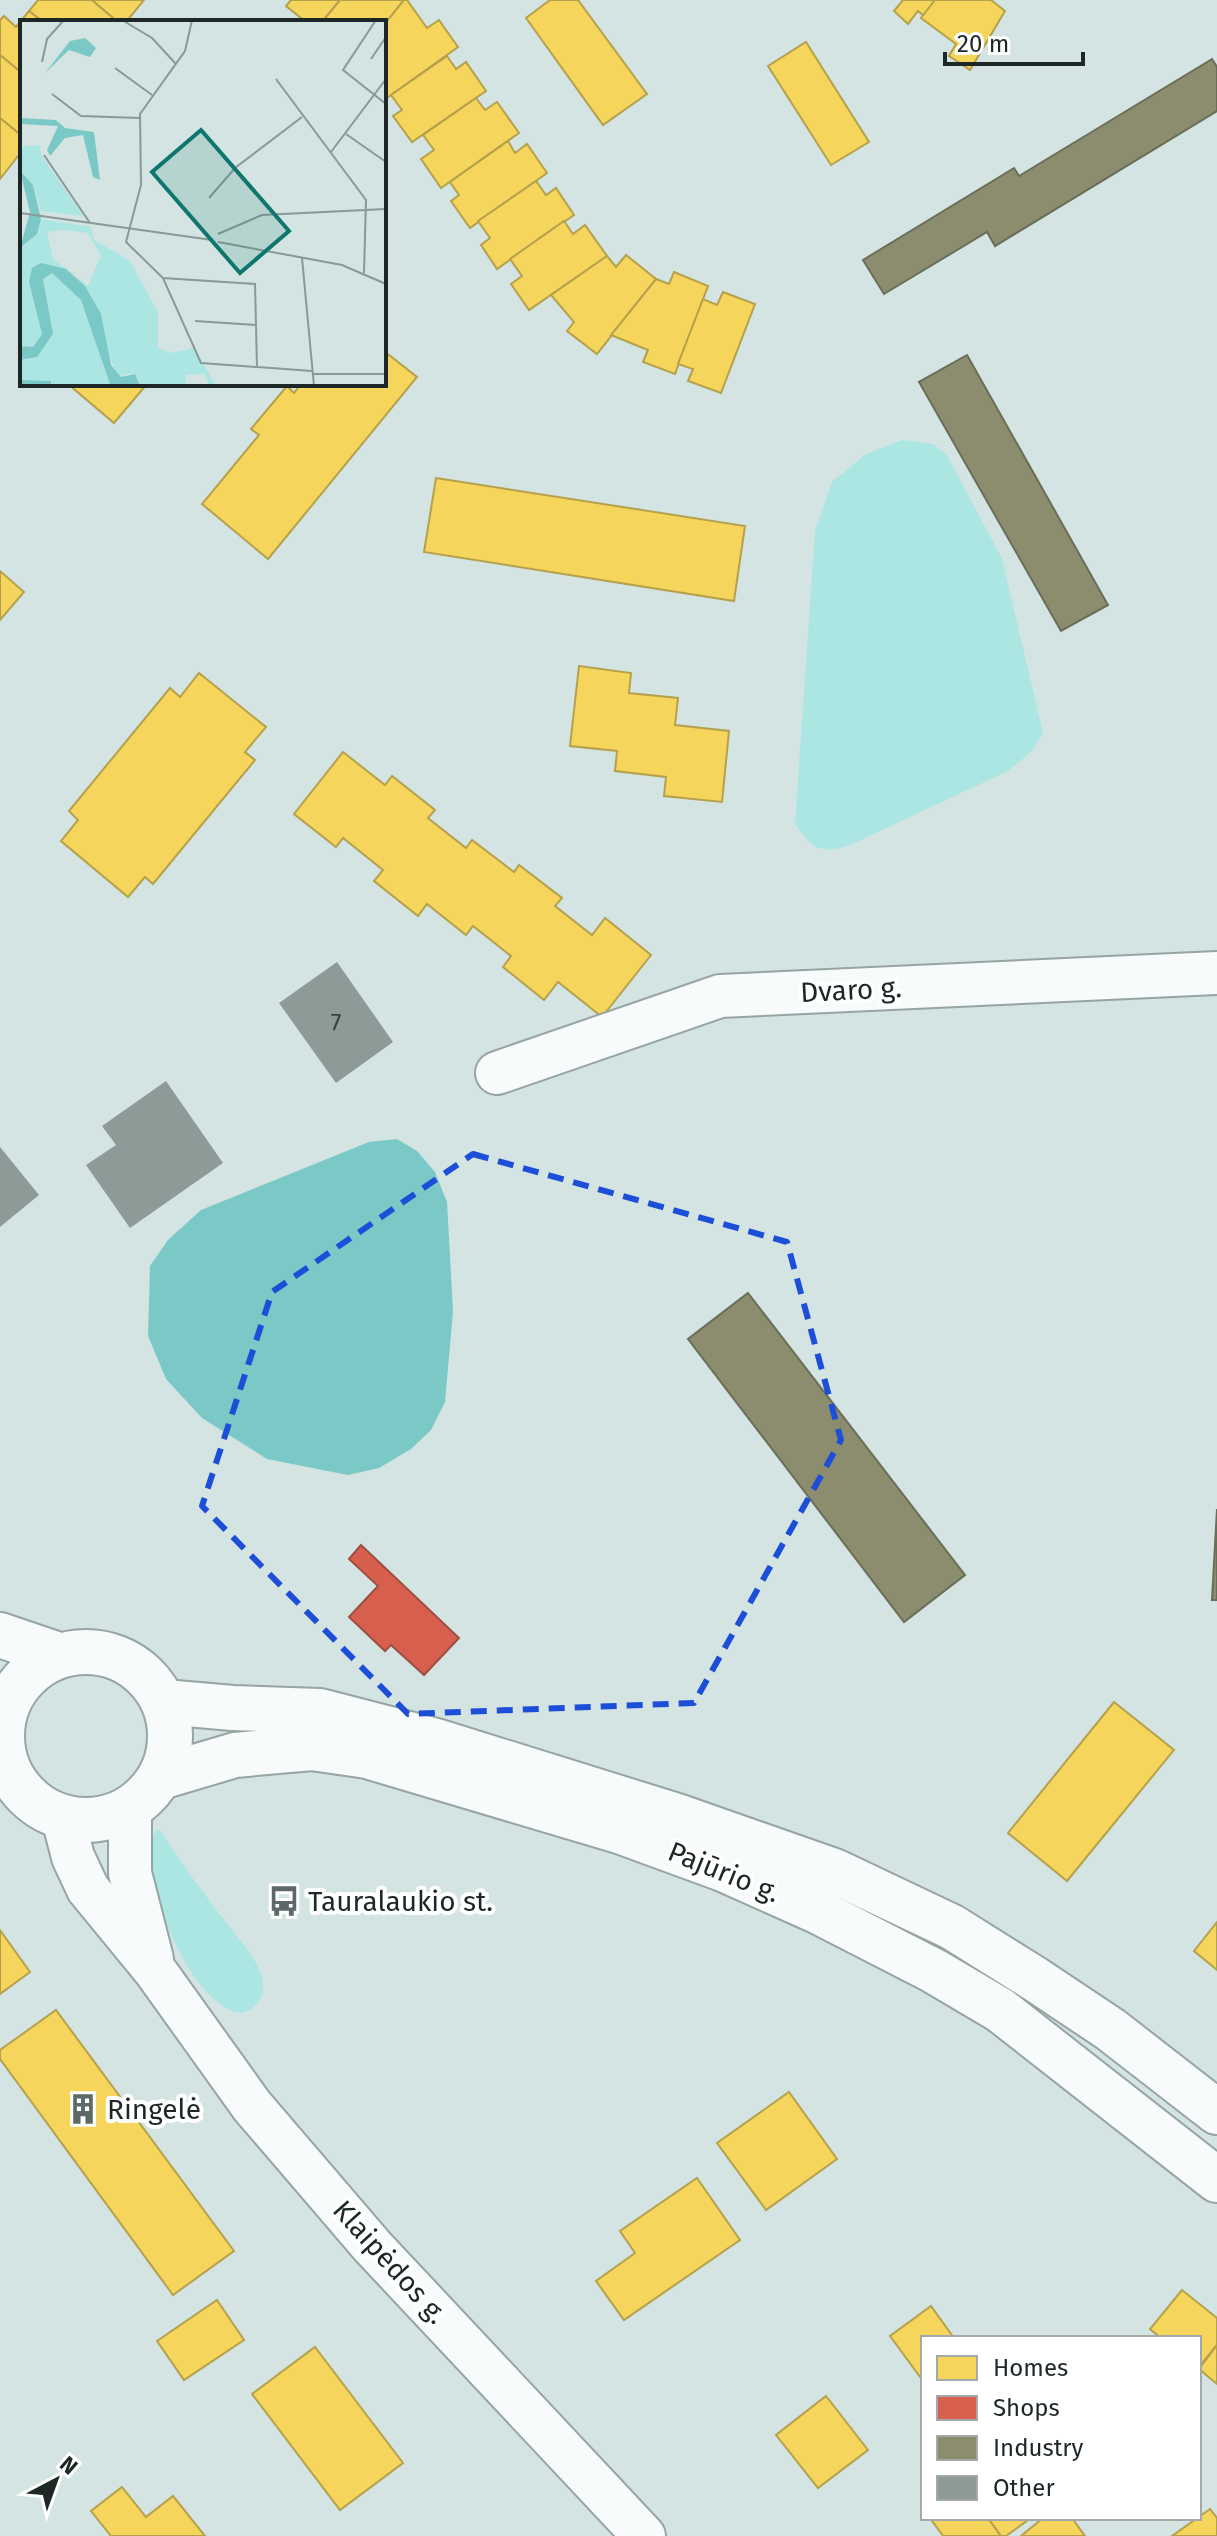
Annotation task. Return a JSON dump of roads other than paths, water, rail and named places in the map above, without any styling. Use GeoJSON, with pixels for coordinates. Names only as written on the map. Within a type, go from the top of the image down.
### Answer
{"type":"FeatureCollection","features":[{"type":"Feature","properties":{"kind":"main road"},"geometry":{"type":"LineString","coordinates":[[0,1635],[59,1655]]}},
{"type":"Feature","properties":{"kind":"main road"},"geometry":{"type":"LineString","coordinates":[[83,1651],[107,1654],[130,1664],[150,1680],[164,1702],[171,1727],[170,1752],[161,1777],[148,1795],[130,1809],[109,1818],[86,1821],[63,1818],[39,1806],[20,1788],[7,1766],[2,1740],[2,1711],[15,1689],[35,1669],[59,1655],[83,1651]]}},
{"type":"Feature","properties":{"kind":"main road","name":"Pajūrio g."},"geometry":{"type":"LineString","coordinates":[[164,1702],[320,1711],[436,1741],[647,1807],[834,1871],[952,1927],[1035,1979],[1110,2029],[1217,2112]]}},
{"type":"Feature","properties":{"kind":"main road","name":"Pajūrio g."},"geometry":{"type":"LineString","coordinates":[[161,1777],[235,1755],[312,1748],[367,1756],[622,1832],[723,1869],[817,1911],[934,1971],[1000,2010],[1217,2180]]}},
{"type":"Feature","properties":{"kind":"street","name":"Dvaro g."},"geometry":{"type":"LineString","coordinates":[[497,1073],[720,996],[1217,973]]}},
{"type":"Feature","properties":{"kind":"street","name":"Klaipėdos g."},"geometry":{"type":"LineString","coordinates":[[130,1809],[130,1873],[156,1972]]}},
{"type":"Feature","properties":{"kind":"street","name":"Klaipėdos g."},"geometry":{"type":"LineString","coordinates":[[63,1818],[73,1857],[88,1889],[156,1972],[252,2106],[372,2246],[644,2536]]}},
{"type":"Feature","properties":{"kind":"place","name":"Tauralaukio st."},"geometry":{"type":"Point","coordinates":[284,1901]}},
{"type":"Feature","properties":{"kind":"place","name":"Ringelė"},"geometry":{"type":"Point","coordinates":[83,2109]}}]}
